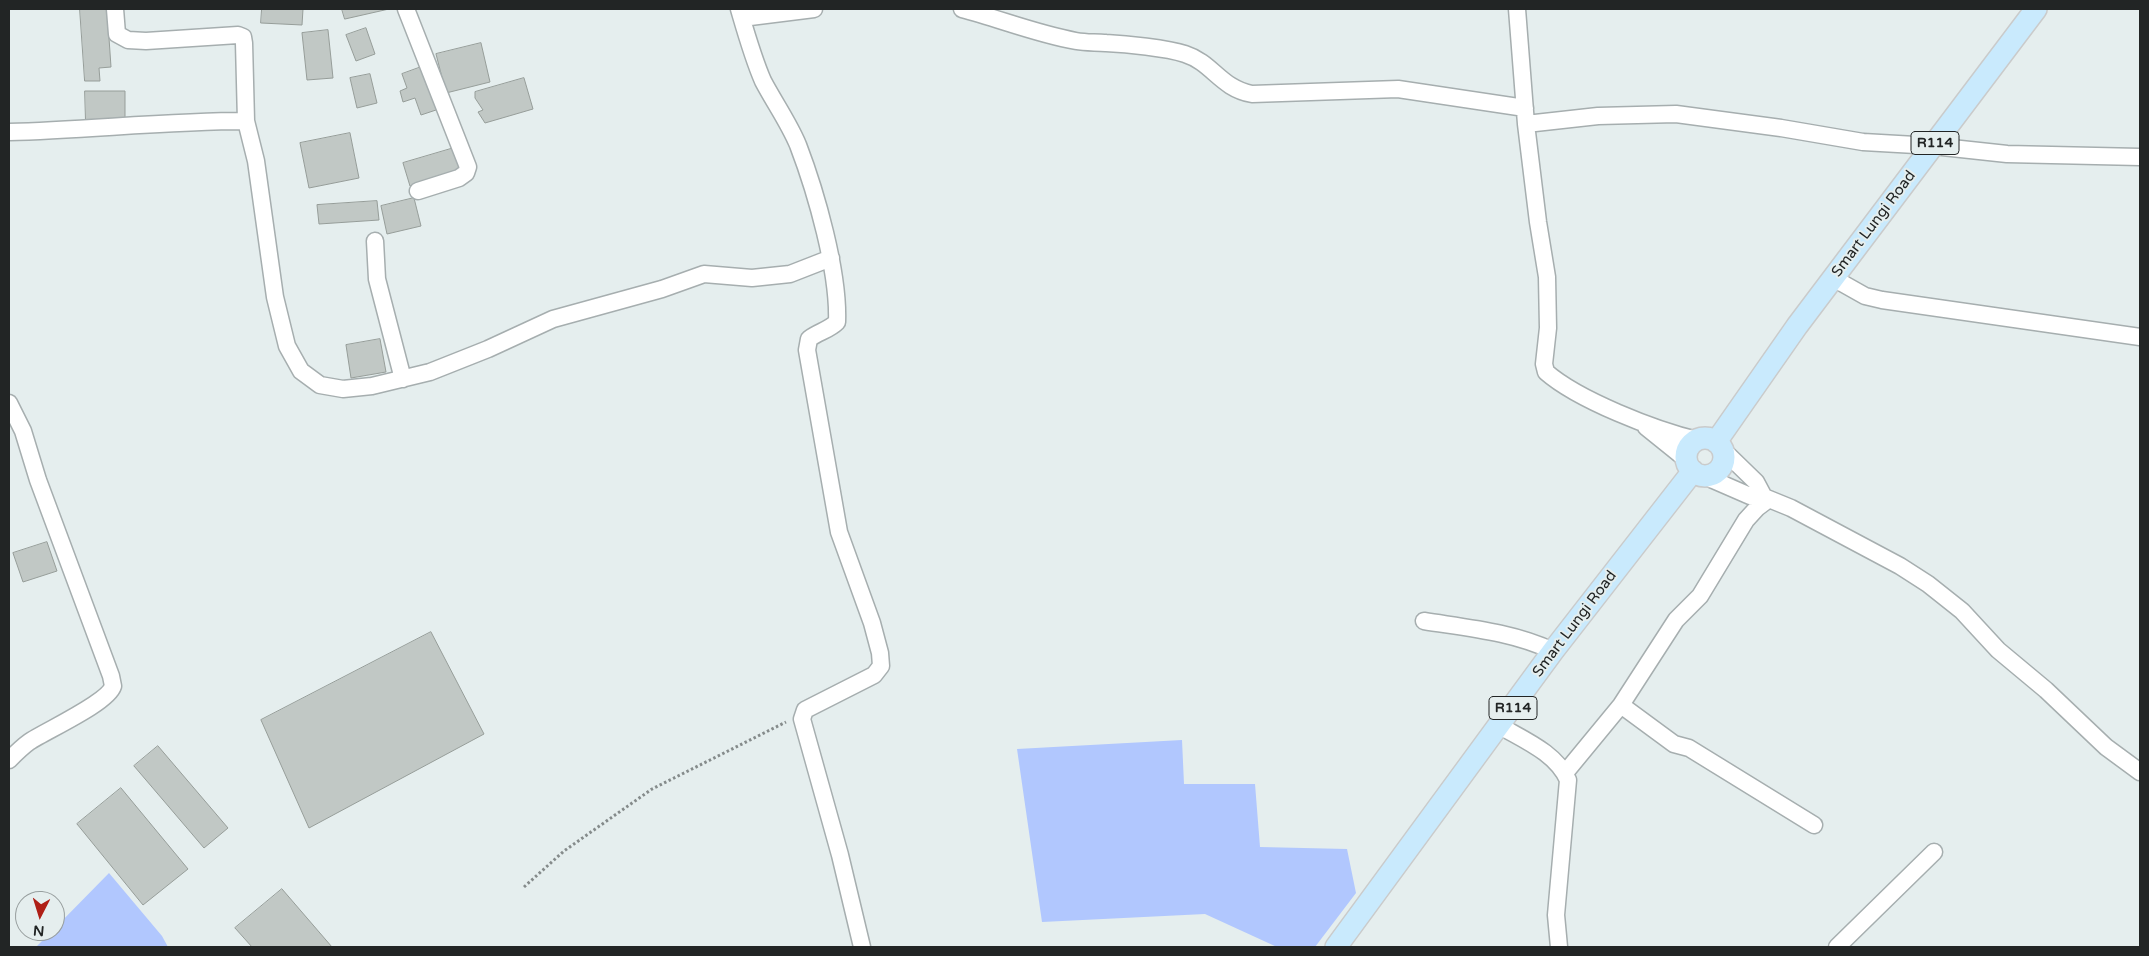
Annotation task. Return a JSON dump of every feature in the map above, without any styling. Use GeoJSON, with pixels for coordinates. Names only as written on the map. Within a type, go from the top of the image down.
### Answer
{"type":"FeatureCollection","features":[{"type":"Feature","properties":{"kind":"main road","name":"Smart Lungi Road"},"geometry":{"type":"LineString","coordinates":[[1712,444],[1833,278],[2036,9]]}},
{"type":"Feature","properties":{"kind":"main road","name":"R114"},"geometry":{"type":"LineString","coordinates":[[1712,444],[1724,459],[1720,468],[1713,474],[1694,469],[1690,447],[1712,444]]}},
{"type":"Feature","properties":{"kind":"main road","name":"Smart Lungi Road"},"geometry":{"type":"LineString","coordinates":[[1336,947],[1500,726],[1553,651],[1694,469]]}},
{"type":"Feature","properties":{"kind":"street"},"geometry":{"type":"LineString","coordinates":[[115,9],[117,34],[128,40],[146,41],[238,35],[242,37],[244,43],[246,121],[256,161],[275,297],[287,346],[301,371],[320,385],[343,389],[403,379],[430,372],[488,349],[553,319],[662,289],[704,274],[752,278],[790,274],[830,258]]}},
{"type":"Feature","properties":{"kind":"street"},"geometry":{"type":"LineString","coordinates":[[406,9],[468,167],[466,173],[459,178],[418,191]]}},
{"type":"Feature","properties":{"kind":"street"},"geometry":{"type":"LineString","coordinates":[[814,9],[740,13],[763,80],[797,144],[817,205],[830,258],[838,306],[838,322],[830,329],[817,332],[809,339],[807,350],[839,532],[872,624],[881,666],[877,673],[805,710],[803,713],[804,727],[840,855],[862,947]]}},
{"type":"Feature","properties":{"kind":"street"},"geometry":{"type":"LineString","coordinates":[[962,9],[1051,36],[1079,42],[1108,43],[1183,53],[1200,59],[1223,82],[1233,88],[1252,94],[1398,89],[1525,116],[1676,114],[1782,128],[1863,142],[1933,146],[2008,154],[2140,157]]}},
{"type":"Feature","properties":{"kind":"street"},"geometry":{"type":"LineString","coordinates":[[1517,9],[1525,116],[1547,277],[1548,328],[1544,364],[1546,372],[1574,392],[1639,421],[1712,444],[1756,482],[1767,498]]}},
{"type":"Feature","properties":{"kind":"street"},"geometry":{"type":"LineString","coordinates":[[9,132],[74,130],[194,121],[246,121]]}},
{"type":"Feature","properties":{"kind":"street"},"geometry":{"type":"LineString","coordinates":[[375,241],[378,279],[403,379]]}},
{"type":"Feature","properties":{"kind":"street"},"geometry":{"type":"LineString","coordinates":[[1833,278],[1865,296],[1882,300],[2140,337]]}},
{"type":"Feature","properties":{"kind":"street"},"geometry":{"type":"LineString","coordinates":[[9,403],[23,431],[42,489],[111,676],[112,686],[106,695],[67,722],[29,742],[9,760]]}},
{"type":"Feature","properties":{"kind":"street"},"geometry":{"type":"LineString","coordinates":[[1639,421],[1694,469],[1750,496],[1767,498],[1791,508],[1900,566],[1928,584],[1962,611],[1998,650],[2046,690],[2106,747],[2140,772]]}},
{"type":"Feature","properties":{"kind":"street"},"geometry":{"type":"LineString","coordinates":[[1565,773],[1621,705],[1676,620],[1700,596],[1746,520],[1767,498]]}},
{"type":"Feature","properties":{"kind":"street"},"geometry":{"type":"LineString","coordinates":[[1424,621],[1505,634],[1533,642],[1553,651]]}},
{"type":"Feature","properties":{"kind":"street"},"geometry":{"type":"LineString","coordinates":[[1621,705],[1674,744],[1689,748],[1814,825]]}},
{"type":"Feature","properties":{"kind":"street"},"geometry":{"type":"LineString","coordinates":[[1500,726],[1544,752],[1565,773],[1568,787],[1556,915],[1559,947]]}},
{"type":"Feature","properties":{"kind":"street"},"geometry":{"type":"LineString","coordinates":[[1837,947],[1934,852]]}},
{"type":"Feature","properties":{"kind":"path"},"geometry":{"type":"LineString","coordinates":[[524,887],[564,851],[652,789],[803,713]]}},
{"type":"Feature","properties":{"kind":"water"},"geometry":{"type":"Polygon","coordinates":[[[1182,740],[1184,784],[1255,784],[1260,847],[1347,849],[1356,893],[1315,947],[1277,947],[1205,914],[1042,922],[1017,749],[1182,740]]]}},
{"type":"Feature","properties":{"kind":"water"},"geometry":{"type":"Polygon","coordinates":[[[109,873],[162,936],[168,947],[36,947],[42,941],[65,941],[65,918],[109,873]]]}},
{"type":"Feature","properties":{"kind":"building"},"geometry":{"type":"Polygon","coordinates":[[[80,9],[107,9],[111,67],[99,68],[100,81],[85,81],[80,9]]]}},
{"type":"Feature","properties":{"kind":"building"},"geometry":{"type":"Polygon","coordinates":[[[262,9],[303,9],[302,25],[261,23],[262,9]]]}},
{"type":"Feature","properties":{"kind":"building"},"geometry":{"type":"Polygon","coordinates":[[[342,9],[389,9],[345,19],[342,9]]]}},
{"type":"Feature","properties":{"kind":"building"},"geometry":{"type":"Polygon","coordinates":[[[366,28],[375,54],[356,61],[346,35],[366,28]]]}},
{"type":"Feature","properties":{"kind":"building"},"geometry":{"type":"Polygon","coordinates":[[[328,30],[333,78],[307,80],[302,33],[328,30]]]}},
{"type":"Feature","properties":{"kind":"building"},"geometry":{"type":"Polygon","coordinates":[[[481,43],[490,82],[446,93],[436,54],[481,43]]]}},
{"type":"Feature","properties":{"kind":"building"},"geometry":{"type":"Polygon","coordinates":[[[424,66],[439,109],[421,115],[415,98],[403,102],[400,91],[407,88],[402,74],[424,66]]]}},
{"type":"Feature","properties":{"kind":"building"},"geometry":{"type":"Polygon","coordinates":[[[370,74],[377,103],[357,108],[350,78],[370,74]]]}},
{"type":"Feature","properties":{"kind":"building"},"geometry":{"type":"Polygon","coordinates":[[[524,78],[533,109],[485,123],[478,112],[483,110],[475,98],[475,92],[524,78]]]}},
{"type":"Feature","properties":{"kind":"building"},"geometry":{"type":"Polygon","coordinates":[[[85,91],[125,91],[125,123],[86,123],[85,91]]]}},
{"type":"Feature","properties":{"kind":"building"},"geometry":{"type":"Polygon","coordinates":[[[350,133],[359,178],[309,188],[300,143],[350,133]]]}},
{"type":"Feature","properties":{"kind":"building"},"geometry":{"type":"Polygon","coordinates":[[[454,148],[461,171],[410,186],[403,163],[454,148]]]}},
{"type":"Feature","properties":{"kind":"building"},"geometry":{"type":"Polygon","coordinates":[[[414,198],[421,226],[387,234],[381,206],[414,198]]]}},
{"type":"Feature","properties":{"kind":"building"},"geometry":{"type":"Polygon","coordinates":[[[377,201],[379,220],[319,224],[317,205],[377,201]]]}},
{"type":"Feature","properties":{"kind":"building"},"geometry":{"type":"Polygon","coordinates":[[[380,339],[386,372],[351,378],[346,345],[380,339]]]}},
{"type":"Feature","properties":{"kind":"building"},"geometry":{"type":"Polygon","coordinates":[[[47,542],[57,571],[23,582],[13,553],[47,542]]]}},
{"type":"Feature","properties":{"kind":"building"},"geometry":{"type":"Polygon","coordinates":[[[431,632],[484,734],[309,828],[261,720],[431,632]]]}},
{"type":"Feature","properties":{"kind":"building"},"geometry":{"type":"Polygon","coordinates":[[[158,746],[228,828],[204,848],[134,766],[158,746]]]}},
{"type":"Feature","properties":{"kind":"building"},"geometry":{"type":"Polygon","coordinates":[[[121,788],[188,869],[143,905],[77,824],[121,788]]]}},
{"type":"Feature","properties":{"kind":"building"},"geometry":{"type":"Polygon","coordinates":[[[282,889],[332,947],[252,947],[235,928],[282,889]]]}}]}
